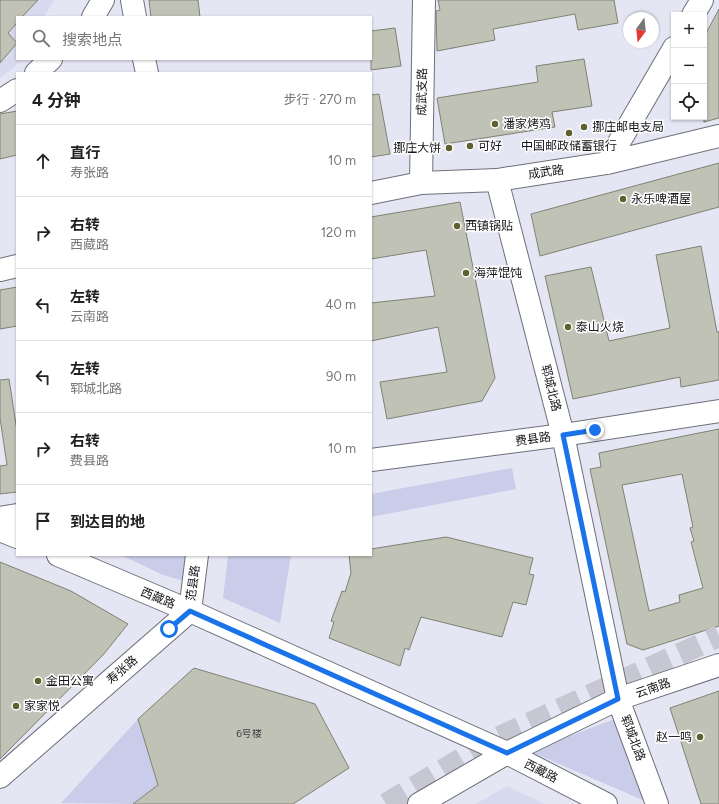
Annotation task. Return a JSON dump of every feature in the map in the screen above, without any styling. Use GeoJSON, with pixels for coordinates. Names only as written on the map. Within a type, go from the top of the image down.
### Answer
{"type":"FeatureCollection","features":[{"type":"Feature","properties":{"kind":"street"},"geometry":{"type":"LineString","coordinates":[[94,16],[103,0]]}},
{"type":"Feature","properties":{"kind":"street"},"geometry":{"type":"LineString","coordinates":[[132,0],[135,16]]}},
{"type":"Feature","properties":{"kind":"street","name":"成武支路"},"geometry":{"type":"LineString","coordinates":[[421,183],[424,0]]}},
{"type":"Feature","properties":{"kind":"street"},"geometry":{"type":"LineString","coordinates":[[695,12],[702,0]]}},
{"type":"Feature","properties":{"kind":"street"},"geometry":{"type":"LineString","coordinates":[[607,163],[671,53]]}},
{"type":"Feature","properties":{"kind":"street"},"geometry":{"type":"LineString","coordinates":[[37,72],[50,60]]}},
{"type":"Feature","properties":{"kind":"street"},"geometry":{"type":"LineString","coordinates":[[144,60],[147,72]]}},
{"type":"Feature","properties":{"kind":"street"},"geometry":{"type":"LineString","coordinates":[[0,101],[16,91]]}},
{"type":"Feature","properties":{"kind":"street","name":"成武路"},"geometry":{"type":"LineString","coordinates":[[372,193],[421,183],[497,180],[607,163],[719,136]]}},
{"type":"Feature","properties":{"kind":"street","name":"郓城北路"},"geometry":{"type":"LineString","coordinates":[[497,180],[563,435],[618,699],[658,804]]}},
{"type":"Feature","properties":{"kind":"street"},"geometry":{"type":"LineString","coordinates":[[0,270],[16,266]]}},
{"type":"Feature","properties":{"kind":"street","name":"费县路"},"geometry":{"type":"LineString","coordinates":[[372,460],[563,435],[719,411]]}},
{"type":"Feature","properties":{"kind":"street"},"geometry":{"type":"LineString","coordinates":[[0,518],[16,515]]}},
{"type":"Feature","properties":{"kind":"street"},"geometry":{"type":"LineString","coordinates":[[0,530],[16,537]]}},
{"type":"Feature","properties":{"kind":"street","name":"西藏路"},"geometry":{"type":"LineString","coordinates":[[60,556],[190,611],[507,753],[606,804]]}},
{"type":"Feature","properties":{"kind":"street","name":"范县路"},"geometry":{"type":"LineString","coordinates":[[190,611],[197,556]]}},
{"type":"Feature","properties":{"kind":"street","name":"寿张路"},"geometry":{"type":"LineString","coordinates":[[0,777],[190,611]]}},
{"type":"Feature","properties":{"kind":"street","name":"云南路"},"geometry":{"type":"LineString","coordinates":[[419,804],[507,753],[618,699],[719,665]]}},
{"type":"Feature","properties":{"kind":"shaded area"},"geometry":{"type":"Polygon","coordinates":[[[0,0],[54,0],[45,16],[16,16],[16,60],[19,60],[15,67],[0,78],[0,0]]]}},
{"type":"Feature","properties":{"kind":"shaded area"},"geometry":{"type":"Polygon","coordinates":[[[512,468],[516,489],[372,517],[372,494],[512,468]]]}},
{"type":"Feature","properties":{"kind":"shaded area"},"geometry":{"type":"Polygon","coordinates":[[[123,556],[188,556],[187,582],[163,575],[123,556]]]}},
{"type":"Feature","properties":{"kind":"shaded area"},"geometry":{"type":"Polygon","coordinates":[[[228,556],[291,556],[280,623],[223,598],[228,556]]]}},
{"type":"Feature","properties":{"kind":"shaded area"},"geometry":{"type":"Polygon","coordinates":[[[138,719],[158,785],[133,804],[61,803],[138,719]]]}},
{"type":"Feature","properties":{"kind":"shaded area"},"geometry":{"type":"Polygon","coordinates":[[[615,719],[645,801],[529,751],[615,719]]]}},
{"type":"Feature","properties":{"kind":"shaded area"},"geometry":{"type":"Polygon","coordinates":[[[507,786],[545,804],[476,804],[507,786]]]}},
{"type":"Feature","properties":{"kind":"building"},"geometry":{"type":"Polygon","coordinates":[[[0,0],[38,0],[23,16],[16,16],[16,24],[8,33],[16,42],[16,44],[0,63],[0,0]]]}},
{"type":"Feature","properties":{"kind":"building"},"geometry":{"type":"Polygon","coordinates":[[[149,0],[198,0],[200,16],[151,16],[149,0]]]}},
{"type":"Feature","properties":{"kind":"building"},"geometry":{"type":"Polygon","coordinates":[[[438,0],[614,0],[618,23],[578,30],[575,14],[493,29],[495,40],[437,51],[436,11],[440,10],[438,0]]]}},
{"type":"Feature","properties":{"kind":"building"},"geometry":{"type":"Polygon","coordinates":[[[719,9],[719,118],[704,122],[704,120],[707,120],[707,31],[719,9]]]}},
{"type":"Feature","properties":{"kind":"building"},"geometry":{"type":"Polygon","coordinates":[[[395,28],[401,66],[371,70],[372,31],[395,28]]]}},
{"type":"Feature","properties":{"kind":"building"},"geometry":{"type":"Polygon","coordinates":[[[584,59],[592,106],[552,112],[555,127],[445,144],[437,98],[538,82],[536,66],[584,59]]]}},
{"type":"Feature","properties":{"kind":"building"},"geometry":{"type":"Polygon","coordinates":[[[379,94],[390,154],[372,157],[372,95],[379,94]]]}},
{"type":"Feature","properties":{"kind":"building"},"geometry":{"type":"Polygon","coordinates":[[[16,111],[16,155],[0,159],[0,114],[16,111]]]}},
{"type":"Feature","properties":{"kind":"building"},"geometry":{"type":"Polygon","coordinates":[[[719,163],[719,207],[540,256],[531,214],[719,163]]]}},
{"type":"Feature","properties":{"kind":"building"},"geometry":{"type":"Polygon","coordinates":[[[460,202],[495,378],[482,401],[387,419],[380,382],[447,372],[438,327],[372,341],[372,303],[435,296],[426,250],[372,259],[372,217],[460,202]]]}},
{"type":"Feature","properties":{"kind":"building"},"geometry":{"type":"Polygon","coordinates":[[[701,246],[717,332],[719,332],[719,380],[681,387],[680,377],[573,399],[545,276],[591,267],[609,341],[670,328],[656,255],[701,246]]]}},
{"type":"Feature","properties":{"kind":"building"},"geometry":{"type":"Polygon","coordinates":[[[16,287],[16,326],[0,329],[0,290],[16,287]]]}},
{"type":"Feature","properties":{"kind":"building"},"geometry":{"type":"Polygon","coordinates":[[[9,379],[16,424],[16,492],[0,494],[0,466],[7,465],[0,418],[0,380],[9,379]]]}},
{"type":"Feature","properties":{"kind":"building"},"geometry":{"type":"Polygon","coordinates":[[[719,429],[719,626],[643,650],[627,644],[590,469],[601,467],[599,453],[719,429]],[[682,474],[622,485],[649,611],[680,602],[679,595],[703,588],[691,542],[694,541],[690,528],[693,527],[682,474]]]}},
{"type":"Feature","properties":{"kind":"building"},"geometry":{"type":"Polygon","coordinates":[[[446,537],[533,558],[529,574],[534,575],[526,605],[513,602],[502,637],[421,617],[409,650],[405,648],[400,666],[329,638],[334,622],[331,621],[342,591],[345,592],[351,573],[349,556],[372,556],[372,549],[446,537]]]}},
{"type":"Feature","properties":{"kind":"building","name":"金田公寓"},"geometry":{"type":"Polygon","coordinates":[[[0,562],[71,591],[128,624],[103,655],[0,759],[0,562]]]}},
{"type":"Feature","properties":{"kind":"building"},"geometry":{"type":"Polygon","coordinates":[[[194,668],[315,704],[349,768],[293,804],[133,804],[158,785],[138,719],[194,668]]]}},
{"type":"Feature","properties":{"kind":"building"},"geometry":{"type":"Polygon","coordinates":[[[719,691],[719,804],[701,804],[670,708],[719,691]]]}},
{"type":"Feature","properties":{"kind":"tunnel"},"geometry":{"type":"LineString","coordinates":[[386,804],[493,740],[719,636]]}},
{"type":"Feature","properties":{"kind":"place","name":"潘家烤鸡"},"geometry":{"type":"Point","coordinates":[495,124]}},
{"type":"Feature","properties":{"kind":"place","name":"挪庄邮电支局"},"geometry":{"type":"Point","coordinates":[584,127]}},
{"type":"Feature","properties":{"kind":"place","name":"中国邮政储蓄银行"},"geometry":{"type":"Point","coordinates":[569,133]}},
{"type":"Feature","properties":{"kind":"place","name":"可好"},"geometry":{"type":"Point","coordinates":[470,146]}},
{"type":"Feature","properties":{"kind":"place","name":"挪庄大饼"},"geometry":{"type":"Point","coordinates":[449,148]}},
{"type":"Feature","properties":{"kind":"place","name":"永乐啤酒屋"},"geometry":{"type":"Point","coordinates":[623,199]}},
{"type":"Feature","properties":{"kind":"place","name":"西镇锅贴"},"geometry":{"type":"Point","coordinates":[457,226]}},
{"type":"Feature","properties":{"kind":"place","name":"海萍馄饨"},"geometry":{"type":"Point","coordinates":[466,273]}},
{"type":"Feature","properties":{"kind":"place","name":"泰山火烧"},"geometry":{"type":"Point","coordinates":[568,327]}},
{"type":"Feature","properties":{"kind":"place","name":"金田公寓"},"geometry":{"type":"Point","coordinates":[38,681]}},
{"type":"Feature","properties":{"kind":"place","name":"家家悦"},"geometry":{"type":"Point","coordinates":[16,706]}},
{"type":"Feature","properties":{"kind":"place","name":"赵一鸣"},"geometry":{"type":"Point","coordinates":[700,737]}},
{"type":"Feature","properties":{"kind":"route"},"geometry":{"type":"LineString","coordinates":[[169,629],[190,611],[507,753],[618,699],[563,435],[595,430]]}}]}
